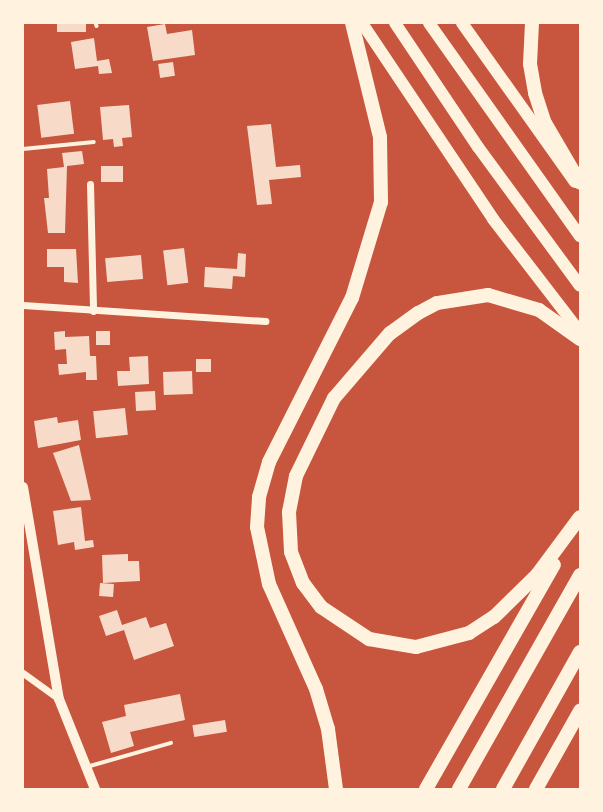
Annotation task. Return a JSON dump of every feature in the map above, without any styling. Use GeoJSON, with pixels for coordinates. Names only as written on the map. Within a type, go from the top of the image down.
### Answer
{"type":"FeatureCollection","features":[{"type":"Feature","properties":{"kind":"highway"},"geometry":{"type":"LineString","coordinates":[[336,789],[328,729],[316,689],[269,584],[257,527],[258,497],[269,462],[352,298],[380,202],[379,127],[352,23]]}},
{"type":"Feature","properties":{"kind":"highway"},"geometry":{"type":"LineString","coordinates":[[362,23],[469,185],[580,332]]}},
{"type":"Feature","properties":{"kind":"highway"},"geometry":{"type":"LineString","coordinates":[[395,23],[478,147],[580,286]]}},
{"type":"Feature","properties":{"kind":"highway"},"geometry":{"type":"LineString","coordinates":[[429,23],[580,236]]}},
{"type":"Feature","properties":{"kind":"highway"},"geometry":{"type":"LineString","coordinates":[[462,23],[554,159],[580,189]]}},
{"type":"Feature","properties":{"kind":"highway"},"geometry":{"type":"LineString","coordinates":[[532,23],[530,64],[535,93],[545,123],[580,183]]}},
{"type":"Feature","properties":{"kind":"highway"},"geometry":{"type":"LineString","coordinates":[[580,339],[539,310],[488,295],[437,303],[390,333],[334,398],[296,476],[289,512],[291,552],[303,583],[321,607],[369,639],[416,647],[469,633],[494,617],[537,575],[580,517]]}},
{"type":"Feature","properties":{"kind":"highway"},"geometry":{"type":"LineString","coordinates":[[426,789],[580,517]]}},
{"type":"Feature","properties":{"kind":"highway"},"geometry":{"type":"LineString","coordinates":[[459,789],[580,575]]}},
{"type":"Feature","properties":{"kind":"highway"},"geometry":{"type":"LineString","coordinates":[[503,789],[580,652]]}},
{"type":"Feature","properties":{"kind":"highway"},"geometry":{"type":"LineString","coordinates":[[536,789],[580,711]]}},
{"type":"Feature","properties":{"kind":"main road"},"geometry":{"type":"LineString","coordinates":[[23,487],[59,699],[95,789]]}},
{"type":"Feature","properties":{"kind":"street"},"geometry":{"type":"LineString","coordinates":[[90,184],[93,311]]}},
{"type":"Feature","properties":{"kind":"street"},"geometry":{"type":"LineString","coordinates":[[23,305],[265,321]]}},
{"type":"Feature","properties":{"kind":"street"},"geometry":{"type":"LineString","coordinates":[[23,673],[59,699]]}},
{"type":"Feature","properties":{"kind":"lane"},"geometry":{"type":"LineString","coordinates":[[23,149],[94,142]]}},
{"type":"Feature","properties":{"kind":"lane"},"geometry":{"type":"LineString","coordinates":[[84,767],[171,743]]}},
{"type":"Feature","properties":{"kind":"building"},"geometry":{"type":"Polygon","coordinates":[[[57,23],[86,23],[86,32],[57,32],[57,23]]]}},
{"type":"Feature","properties":{"kind":"building"},"geometry":{"type":"Polygon","coordinates":[[[165,24],[167,34],[192,30],[195,55],[153,61],[147,27],[165,24]]]}},
{"type":"Feature","properties":{"kind":"building"},"geometry":{"type":"Polygon","coordinates":[[[94,38],[97,61],[109,59],[112,73],[99,74],[98,66],[75,69],[71,42],[94,38]]]}},
{"type":"Feature","properties":{"kind":"building"},"geometry":{"type":"Polygon","coordinates":[[[173,62],[175,76],[160,78],[158,64],[173,62]]]}},
{"type":"Feature","properties":{"kind":"building"},"geometry":{"type":"Polygon","coordinates":[[[70,101],[74,134],[41,138],[37,105],[70,101]]]}},
{"type":"Feature","properties":{"kind":"building"},"geometry":{"type":"Polygon","coordinates":[[[129,105],[132,137],[122,138],[123,146],[114,147],[113,139],[103,140],[100,107],[129,105]]]}},
{"type":"Feature","properties":{"kind":"building"},"geometry":{"type":"Polygon","coordinates":[[[271,124],[276,167],[300,165],[301,177],[269,180],[272,204],[257,205],[247,126],[271,124]]]}},
{"type":"Feature","properties":{"kind":"building"},"geometry":{"type":"Polygon","coordinates":[[[82,151],[84,164],[67,166],[65,233],[48,233],[44,198],[49,198],[47,169],[64,167],[62,153],[82,151]]]}},
{"type":"Feature","properties":{"kind":"building"},"geometry":{"type":"Polygon","coordinates":[[[101,166],[123,166],[123,182],[101,182],[101,166]]]}},
{"type":"Feature","properties":{"kind":"building"},"geometry":{"type":"Polygon","coordinates":[[[184,248],[188,283],[167,285],[163,251],[184,248]]]}},
{"type":"Feature","properties":{"kind":"building"},"geometry":{"type":"Polygon","coordinates":[[[47,249],[76,249],[78,283],[64,282],[64,267],[47,267],[47,249]]]}},
{"type":"Feature","properties":{"kind":"building"},"geometry":{"type":"Polygon","coordinates":[[[238,253],[246,254],[245,277],[233,276],[232,289],[204,287],[205,267],[237,269],[238,253]]]}},
{"type":"Feature","properties":{"kind":"building"},"geometry":{"type":"Polygon","coordinates":[[[141,255],[143,279],[107,282],[105,258],[141,255]]]}},
{"type":"Feature","properties":{"kind":"building"},"geometry":{"type":"Polygon","coordinates":[[[65,331],[65,337],[89,336],[90,356],[96,356],[97,380],[86,380],[86,372],[59,375],[58,364],[67,364],[66,349],[55,350],[54,332],[65,331]]]}},
{"type":"Feature","properties":{"kind":"building"},"geometry":{"type":"Polygon","coordinates":[[[96,331],[110,331],[110,345],[96,345],[96,331]]]}},
{"type":"Feature","properties":{"kind":"building"},"geometry":{"type":"Polygon","coordinates":[[[148,356],[149,384],[118,386],[117,371],[130,371],[129,357],[148,356]]]}},
{"type":"Feature","properties":{"kind":"building"},"geometry":{"type":"Polygon","coordinates":[[[196,359],[211,359],[211,372],[196,372],[196,359]]]}},
{"type":"Feature","properties":{"kind":"building"},"geometry":{"type":"Polygon","coordinates":[[[192,371],[193,394],[164,395],[163,372],[192,371]]]}},
{"type":"Feature","properties":{"kind":"building"},"geometry":{"type":"Polygon","coordinates":[[[155,391],[156,410],[136,411],[135,392],[155,391]]]}},
{"type":"Feature","properties":{"kind":"building"},"geometry":{"type":"Polygon","coordinates":[[[125,408],[128,435],[96,438],[93,411],[125,408]]]}},
{"type":"Feature","properties":{"kind":"building"},"geometry":{"type":"Polygon","coordinates":[[[57,417],[58,423],[78,420],[81,440],[38,448],[34,421],[57,417]]]}},
{"type":"Feature","properties":{"kind":"building"},"geometry":{"type":"Polygon","coordinates":[[[79,445],[91,500],[71,501],[53,453],[79,445]]]}},
{"type":"Feature","properties":{"kind":"building"},"geometry":{"type":"Polygon","coordinates":[[[81,507],[85,541],[93,540],[94,547],[75,550],[74,542],[58,545],[53,511],[81,507]]]}},
{"type":"Feature","properties":{"kind":"building"},"geometry":{"type":"Polygon","coordinates":[[[128,554],[128,561],[139,561],[140,581],[103,583],[102,555],[128,554]]]}},
{"type":"Feature","properties":{"kind":"building"},"geometry":{"type":"Polygon","coordinates":[[[100,583],[114,584],[113,597],[99,596],[100,583]]]}},
{"type":"Feature","properties":{"kind":"building"},"geometry":{"type":"Polygon","coordinates":[[[117,610],[122,625],[146,617],[150,628],[166,623],[174,646],[134,660],[124,630],[106,636],[99,616],[117,610]]]}},
{"type":"Feature","properties":{"kind":"building"},"geometry":{"type":"Polygon","coordinates":[[[180,694],[185,720],[130,732],[134,746],[111,753],[102,722],[126,716],[124,705],[180,694]]]}},
{"type":"Feature","properties":{"kind":"building"},"geometry":{"type":"Polygon","coordinates":[[[225,720],[227,732],[194,737],[192,725],[225,720]]]}}]}
